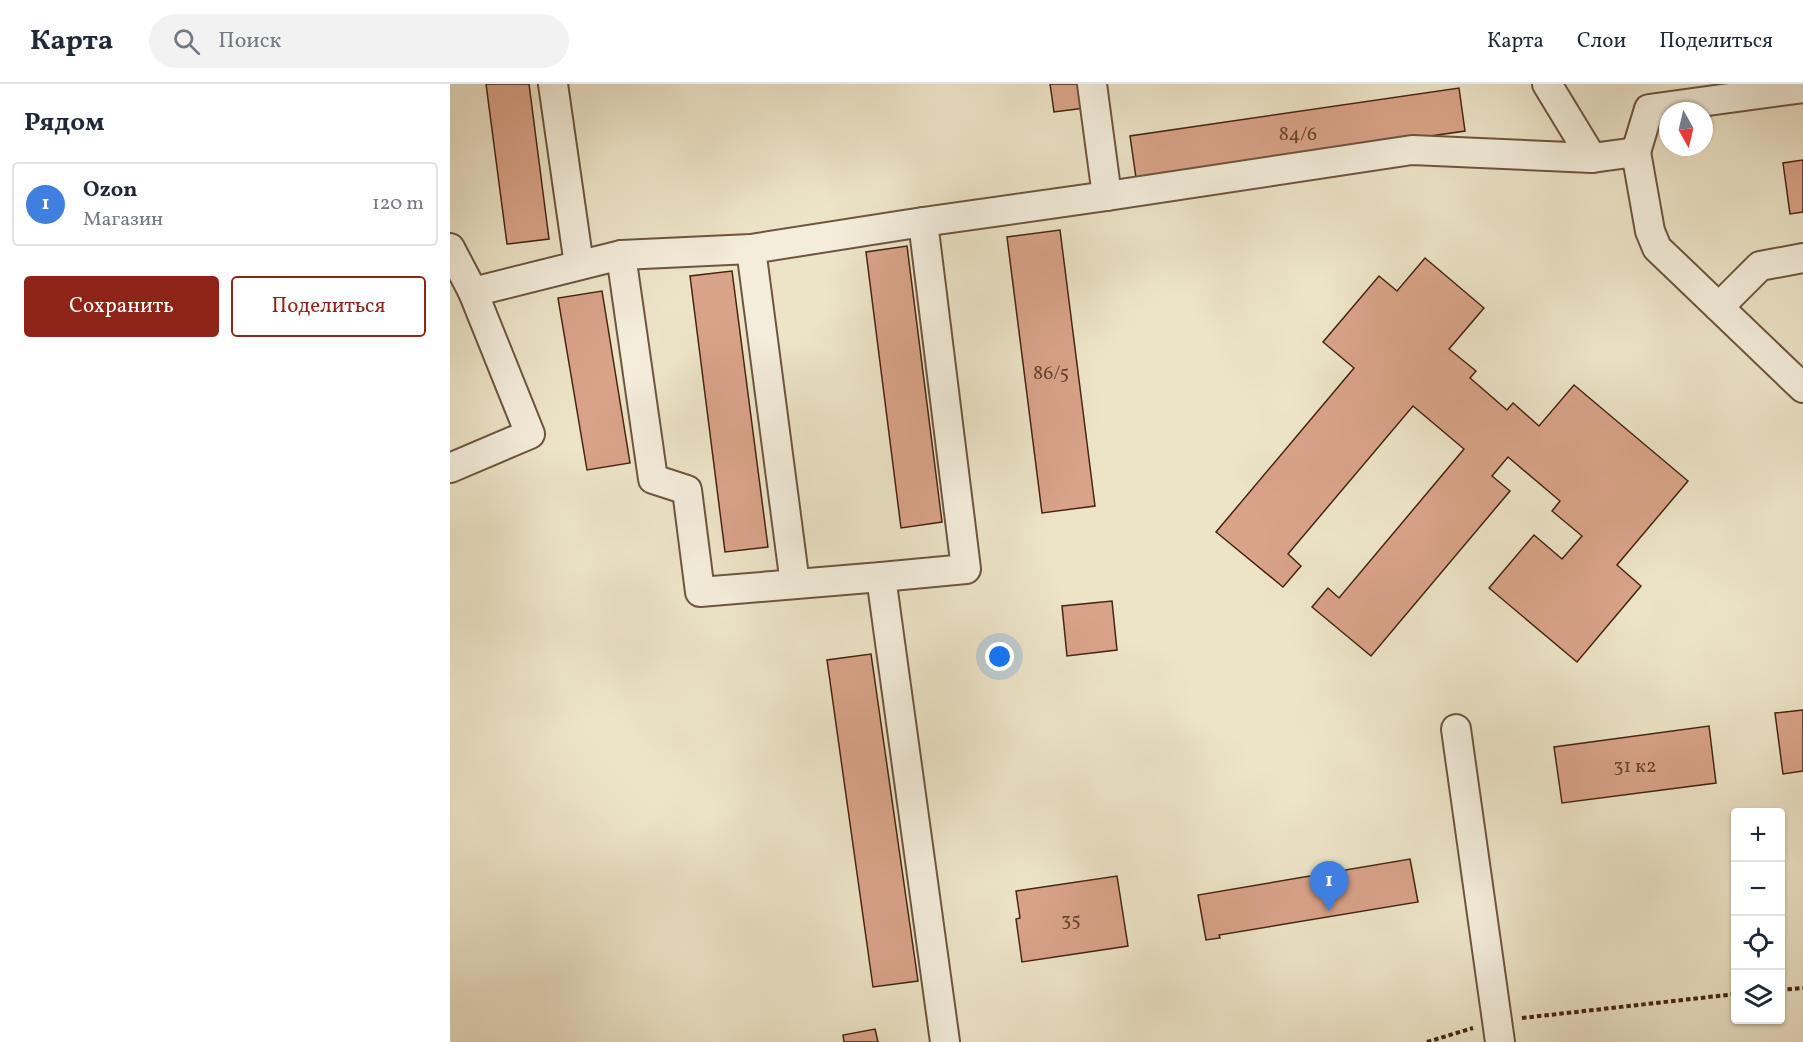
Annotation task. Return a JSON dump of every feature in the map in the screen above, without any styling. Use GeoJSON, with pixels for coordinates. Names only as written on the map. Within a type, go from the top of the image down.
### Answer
{"type":"FeatureCollection","features":[{"type":"Feature","properties":{"kind":"lane"},"geometry":{"type":"LineString","coordinates":[[553,84],[579,265]]}},
{"type":"Feature","properties":{"kind":"lane"},"geometry":{"type":"LineString","coordinates":[[1092,84],[1107,196]]}},
{"type":"Feature","properties":{"kind":"lane"},"geometry":{"type":"LineString","coordinates":[[1546,84],[1592,159]]}},
{"type":"Feature","properties":{"kind":"lane"},"geometry":{"type":"LineString","coordinates":[[1803,88],[1649,109],[1636,152],[1650,231],[1657,248],[1803,388]]}},
{"type":"Feature","properties":{"kind":"lane"},"geometry":{"type":"LineString","coordinates":[[473,292],[621,255],[751,249],[1412,150],[1592,159],[1636,152]]}},
{"type":"Feature","properties":{"kind":"lane"},"geometry":{"type":"LineString","coordinates":[[621,255],[653,479],[687,490],[700,592],[966,569],[923,222]]}},
{"type":"Feature","properties":{"kind":"lane"},"geometry":{"type":"LineString","coordinates":[[450,248],[473,292],[530,434],[450,468]]}},
{"type":"Feature","properties":{"kind":"lane"},"geometry":{"type":"LineString","coordinates":[[751,249],[795,584]]}},
{"type":"Feature","properties":{"kind":"lane"},"geometry":{"type":"LineString","coordinates":[[1719,307],[1760,266],[1803,258]]}},
{"type":"Feature","properties":{"kind":"lane"},"geometry":{"type":"LineString","coordinates":[[881,577],[945,1042]]}},
{"type":"Feature","properties":{"kind":"lane"},"geometry":{"type":"LineString","coordinates":[[1456,729],[1499,1032]]}},
{"type":"Feature","properties":{"kind":"path"},"geometry":{"type":"LineString","coordinates":[[1785,990],[1803,988]]}},
{"type":"Feature","properties":{"kind":"path"},"geometry":{"type":"LineString","coordinates":[[1427,1042],[1731,995]]}},
{"type":"Feature","properties":{"kind":"building"},"geometry":{"type":"Polygon","coordinates":[[[486,84],[529,84],[549,239],[507,244],[486,84]]]}},
{"type":"Feature","properties":{"kind":"building"},"geometry":{"type":"Polygon","coordinates":[[[1050,84],[1082,84],[1085,108],[1054,112],[1050,84]]]}},
{"type":"Feature","properties":{"kind":"building"},"geometry":{"type":"Polygon","coordinates":[[[1459,88],[1465,131],[1136,178],[1130,136],[1459,88]]]}},
{"type":"Feature","properties":{"kind":"building"},"geometry":{"type":"Polygon","coordinates":[[[1803,160],[1803,212],[1790,214],[1783,163],[1803,160]]]}},
{"type":"Feature","properties":{"kind":"building"},"geometry":{"type":"Polygon","coordinates":[[[1060,230],[1095,506],[1042,513],[1007,237],[1060,230]]]}},
{"type":"Feature","properties":{"kind":"building"},"geometry":{"type":"Polygon","coordinates":[[[907,246],[942,522],[901,528],[866,252],[907,246]]]}},
{"type":"Feature","properties":{"kind":"building"},"geometry":{"type":"Polygon","coordinates":[[[1425,258],[1484,308],[1449,349],[1476,371],[1470,378],[1507,410],[1513,403],[1539,426],[1574,385],[1688,481],[1617,565],[1641,586],[1577,662],[1489,588],[1534,535],[1562,559],[1582,536],[1552,511],[1560,501],[1508,457],[1492,476],[1510,491],[1371,656],[1312,607],[1328,588],[1339,598],[1464,449],[1413,406],[1288,554],[1301,566],[1283,587],[1216,532],[1354,368],[1323,342],[1379,276],[1397,291],[1425,258]]]}},
{"type":"Feature","properties":{"kind":"building"},"geometry":{"type":"Polygon","coordinates":[[[732,271],[768,547],[725,552],[690,276],[732,271]]]}},
{"type":"Feature","properties":{"kind":"building"},"geometry":{"type":"Polygon","coordinates":[[[602,291],[630,463],[587,470],[558,298],[602,291]]]}},
{"type":"Feature","properties":{"kind":"building"},"geometry":{"type":"Polygon","coordinates":[[[1112,601],[1117,650],[1067,656],[1062,606],[1112,601]]]}},
{"type":"Feature","properties":{"kind":"building"},"geometry":{"type":"Polygon","coordinates":[[[871,654],[918,981],[873,987],[827,660],[871,654]]]}},
{"type":"Feature","properties":{"kind":"building"},"geometry":{"type":"Polygon","coordinates":[[[1803,710],[1803,771],[1783,774],[1775,713],[1803,710]]]}},
{"type":"Feature","properties":{"kind":"building"},"geometry":{"type":"Polygon","coordinates":[[[1709,726],[1716,783],[1562,803],[1554,747],[1709,726]]]}},
{"type":"Feature","properties":{"kind":"building"},"geometry":{"type":"Polygon","coordinates":[[[1410,859],[1418,902],[1219,935],[1220,938],[1206,940],[1198,895],[1410,859]]]}},
{"type":"Feature","properties":{"kind":"building"},"geometry":{"type":"Polygon","coordinates":[[[1117,876],[1128,946],[1022,962],[1016,919],[1020,918],[1016,891],[1117,876]]]}},
{"type":"Feature","properties":{"kind":"building"},"geometry":{"type":"Polygon","coordinates":[[[875,1029],[878,1042],[844,1042],[843,1035],[875,1029]]]}},
{"type":"Feature","properties":{"kind":"place","name":"Ozon"},"geometry":{"type":"Point","coordinates":[1329,911]}}]}
